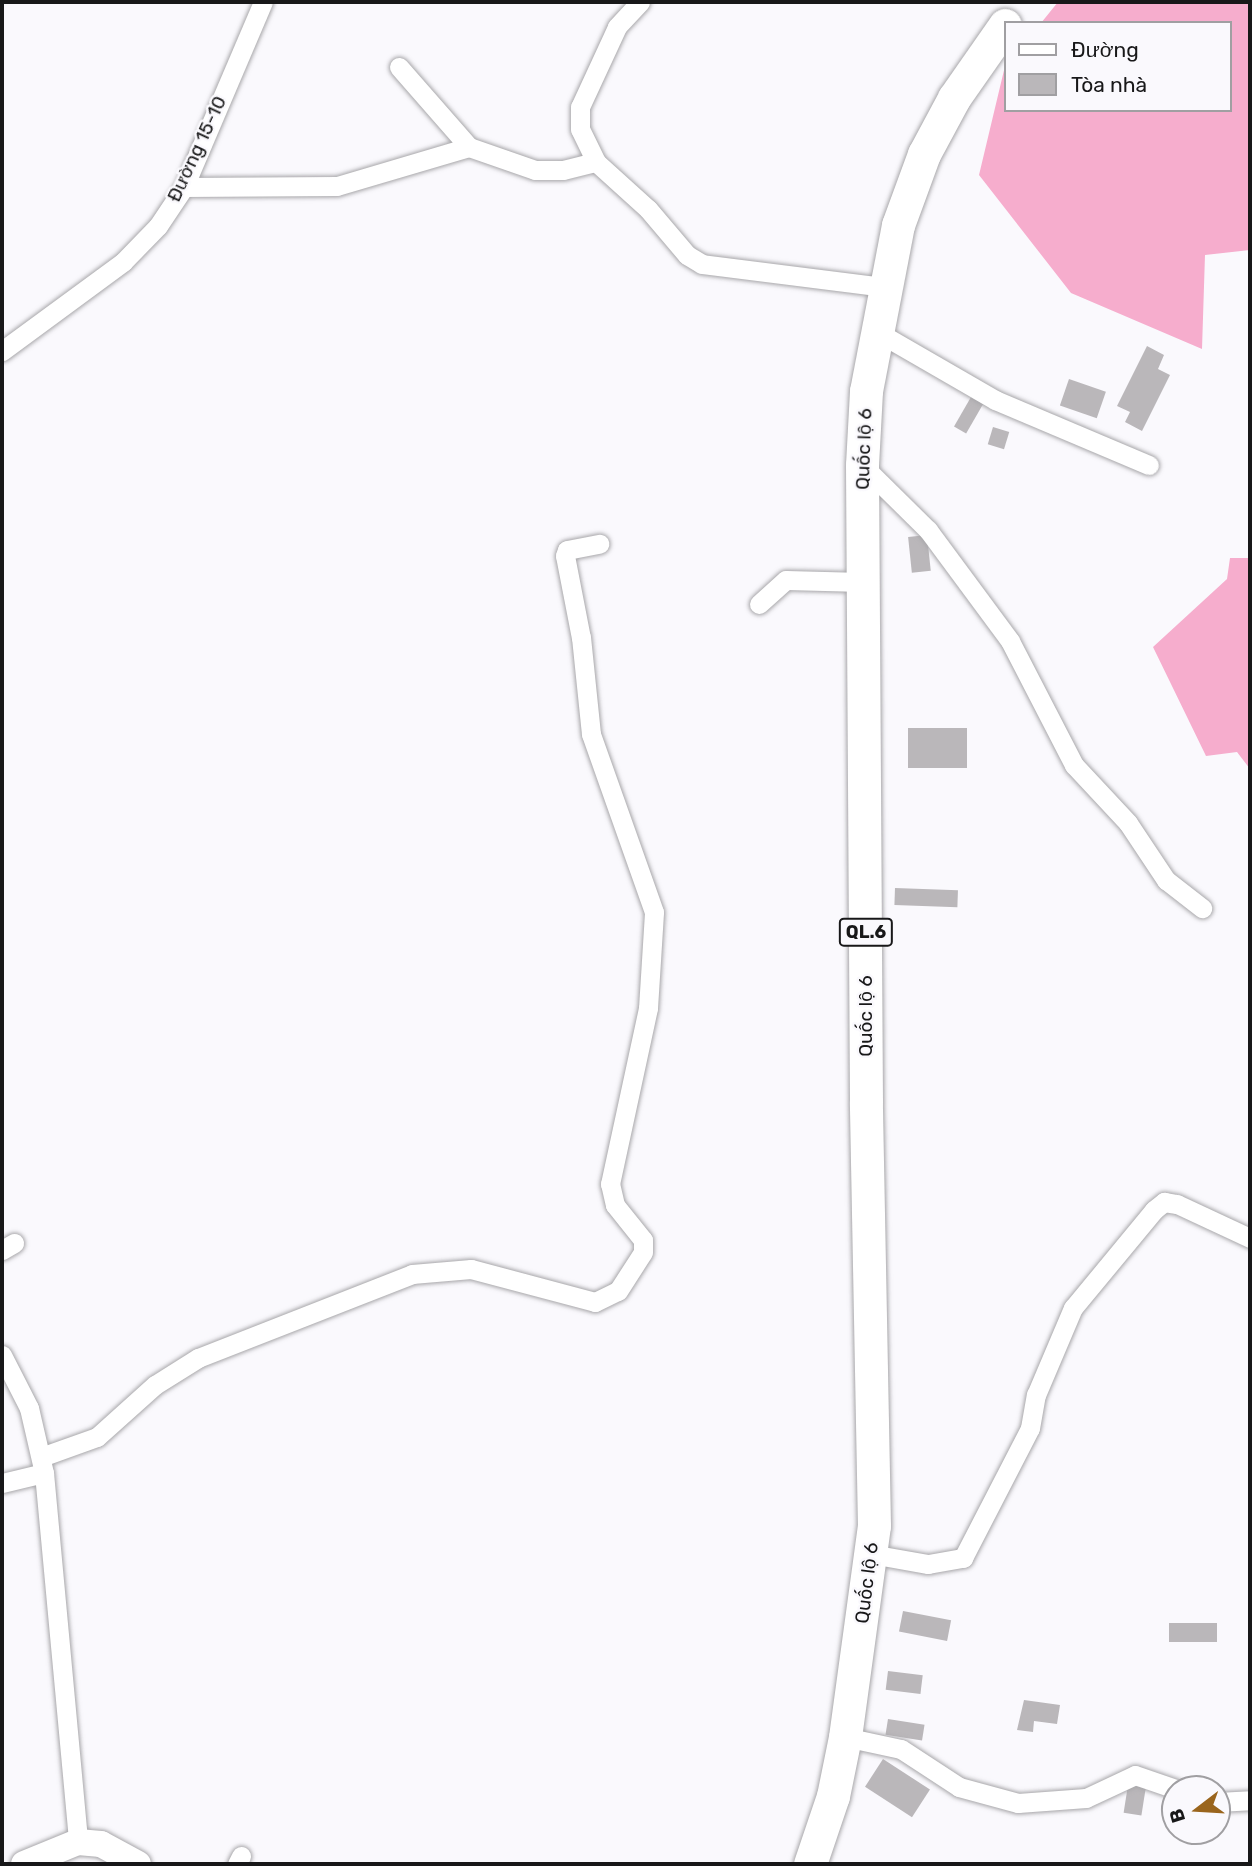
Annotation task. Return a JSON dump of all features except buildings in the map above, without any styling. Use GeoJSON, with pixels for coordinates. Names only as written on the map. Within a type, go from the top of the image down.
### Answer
{"type":"FeatureCollection","features":[{"type":"Feature","properties":{"kind":"highway","name":"Quốc lộ 6"},"geometry":{"type":"LineString","coordinates":[[1008,21],[1024,2]]}},
{"type":"Feature","properties":{"kind":"highway","name":"Quốc lộ 6"},"geometry":{"type":"LineString","coordinates":[[810,1864],[833,1796],[845,1737],[874,1526],[862,465],[874,330],[898,225],[924,154],[954,98],[1004,27]]}},
{"type":"Feature","properties":{"kind":"street","name":"Đường 15-10"},"geometry":{"type":"LineString","coordinates":[[2,351],[135,251],[184,187],[262,2]]}},
{"type":"Feature","properties":{"kind":"street"},"geometry":{"type":"LineString","coordinates":[[640,2],[617,27],[579,107],[580,129],[596,162],[648,209],[687,256],[702,264],[884,287]]}},
{"type":"Feature","properties":{"kind":"street"},"geometry":{"type":"LineString","coordinates":[[399,67],[469,147],[535,170],[563,170],[596,162]]}},
{"type":"Feature","properties":{"kind":"street"},"geometry":{"type":"LineString","coordinates":[[184,187],[337,186],[469,147]]}},
{"type":"Feature","properties":{"kind":"street"},"geometry":{"type":"LineString","coordinates":[[874,330],[995,400],[1149,465]]}},
{"type":"Feature","properties":{"kind":"street"},"geometry":{"type":"LineString","coordinates":[[862,465],[928,530],[1010,641],[1074,765],[1128,823],[1166,880],[1202,908]]}},
{"type":"Feature","properties":{"kind":"street"},"geometry":{"type":"LineString","coordinates":[[2,1483],[97,1437],[155,1385],[198,1357],[412,1275],[471,1269],[595,1302],[618,1290],[643,1252],[643,1240],[615,1205],[610,1184],[648,1007],[654,912],[627,845],[591,734],[582,638],[565,556],[567,550],[598,544]]}},
{"type":"Feature","properties":{"kind":"street"},"geometry":{"type":"LineString","coordinates":[[759,604],[786,580],[863,582]]}},
{"type":"Feature","properties":{"kind":"street"},"geometry":{"type":"LineString","coordinates":[[871,1554],[928,1564],[963,1558],[977,1539],[1030,1428],[1036,1395],[1073,1308],[1154,1210],[1164,1202],[1177,1204],[1250,1238]]}},
{"type":"Feature","properties":{"kind":"street"},"geometry":{"type":"LineString","coordinates":[[2,1355],[27,1401],[43,1465],[78,1842]]}},
{"type":"Feature","properties":{"kind":"street"},"geometry":{"type":"LineString","coordinates":[[845,1737],[901,1749],[959,1787],[1018,1802],[1086,1798],[1135,1775],[1161,1784]]}},
{"type":"Feature","properties":{"kind":"street"},"geometry":{"type":"LineString","coordinates":[[1231,1801],[1250,1800]]}},
{"type":"Feature","properties":{"kind":"street"},"geometry":{"type":"LineString","coordinates":[[24,1864],[78,1842],[101,1844],[138,1864]]}},
{"type":"Feature","properties":{"kind":"shaded area"},"geometry":{"type":"Polygon","coordinates":[[[1058,2],[1250,2],[1250,250],[1205,255],[1202,349],[1071,293],[979,175],[1004,70],[1004,112],[1231,112],[1231,21],[1043,21],[1058,2]]]}},
{"type":"Feature","properties":{"kind":"shaded area"},"geometry":{"type":"Polygon","coordinates":[[[1230,558],[1250,558],[1250,769],[1237,752],[1206,756],[1153,647],[1227,579],[1230,558]]]}}]}
